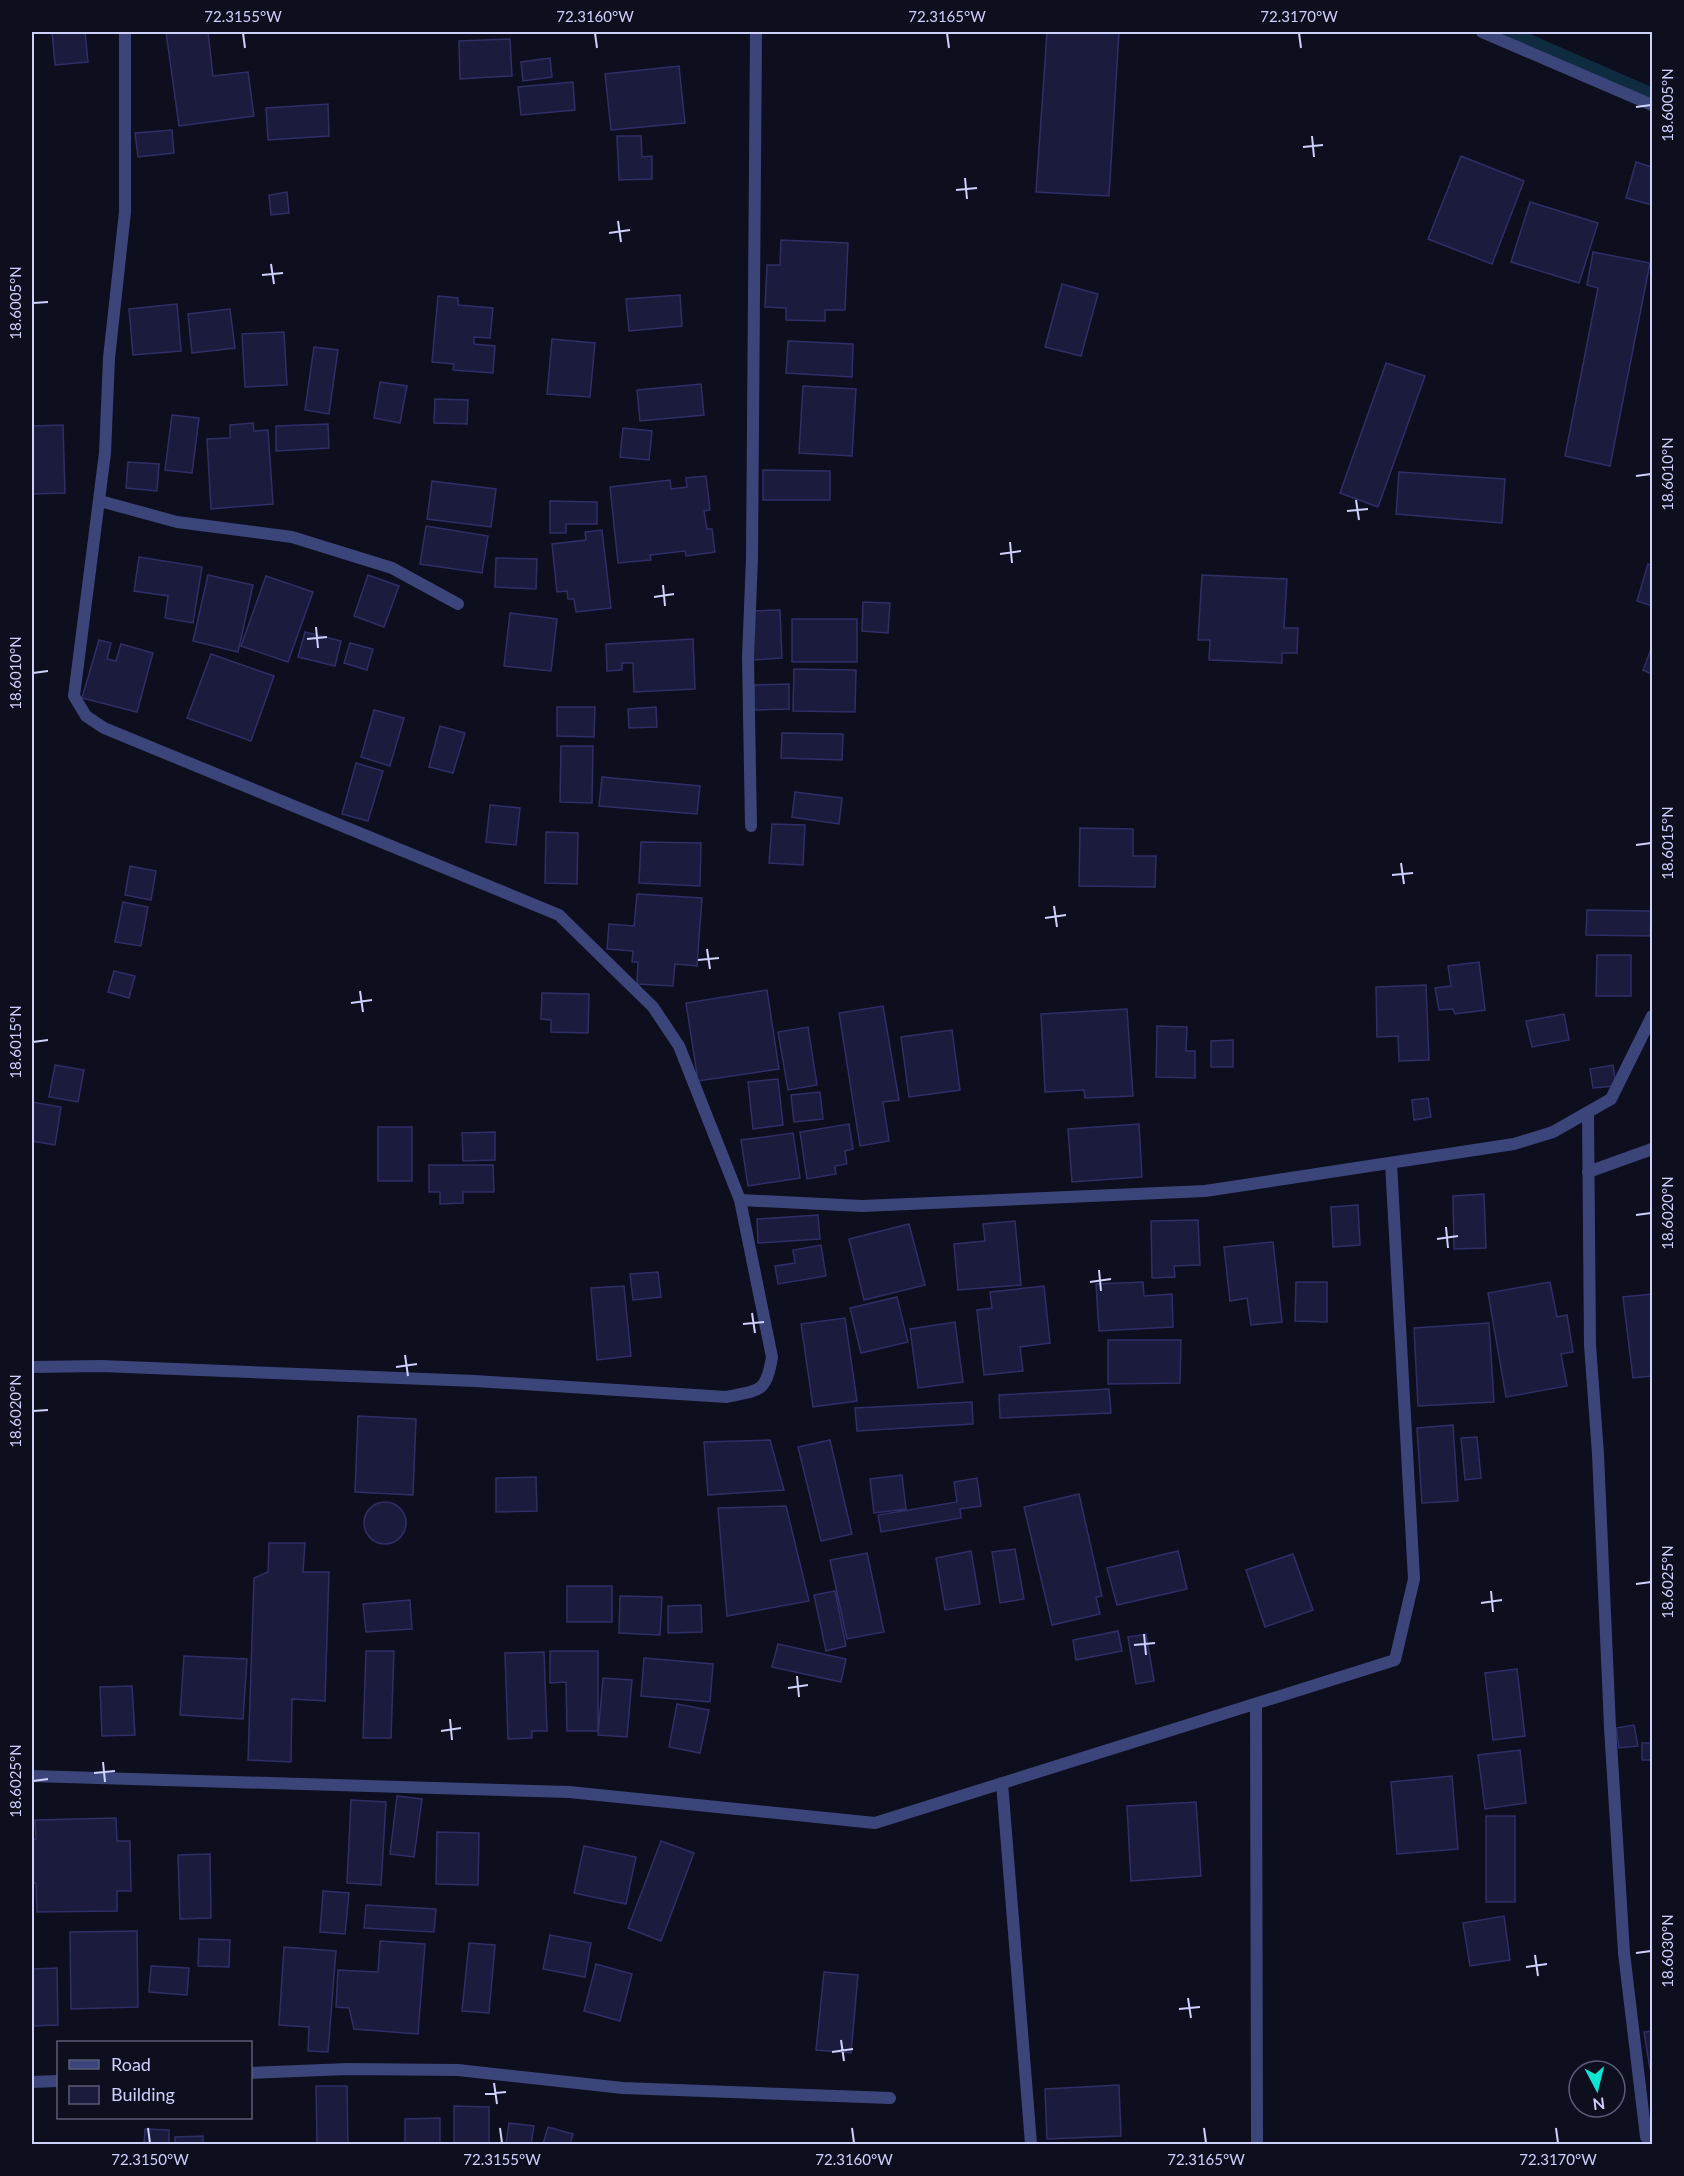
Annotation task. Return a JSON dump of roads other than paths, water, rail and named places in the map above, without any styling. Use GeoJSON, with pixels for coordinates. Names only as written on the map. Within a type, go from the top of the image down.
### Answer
{"type":"FeatureCollection","features":[{"type":"Feature","properties":{"kind":"street"},"geometry":{"type":"LineString","coordinates":[[32,1367],[101,1366],[464,1381],[726,1397],[760,1390],[768,1380],[772,1357],[740,1200],[679,1046],[653,1007],[559,915],[104,728],[86,716],[74,696],[100,501],[105,453],[109,358],[125,212],[125,32]]}},
{"type":"Feature","properties":{"kind":"street"},"geometry":{"type":"LineString","coordinates":[[751,826],[748,657],[752,558],[756,32]]}},
{"type":"Feature","properties":{"kind":"street"},"geometry":{"type":"LineString","coordinates":[[1482,32],[1653,105]]}},
{"type":"Feature","properties":{"kind":"street"},"geometry":{"type":"LineString","coordinates":[[100,501],[177,522],[292,537],[392,568],[458,604]]}},
{"type":"Feature","properties":{"kind":"street"},"geometry":{"type":"LineString","coordinates":[[740,1200],[862,1206],[1205,1191],[1514,1144],[1553,1132],[1611,1099],[1653,1016]]}},
{"type":"Feature","properties":{"kind":"street"},"geometry":{"type":"LineString","coordinates":[[1588,1113],[1590,1345],[1598,1454],[1610,1727],[1624,1953],[1646,2137]]}},
{"type":"Feature","properties":{"kind":"street"},"geometry":{"type":"LineString","coordinates":[[1588,1172],[1653,1149]]}},
{"type":"Feature","properties":{"kind":"street"},"geometry":{"type":"LineString","coordinates":[[32,1776],[568,1792],[874,1823],[1395,1660],[1414,1579],[1391,1162]]}},
{"type":"Feature","properties":{"kind":"street"},"geometry":{"type":"LineString","coordinates":[[1256,1704],[1257,2145]]}},
{"type":"Feature","properties":{"kind":"street"},"geometry":{"type":"LineString","coordinates":[[1002,1783],[1031,2145]]}},
{"type":"Feature","properties":{"kind":"street"},"geometry":{"type":"LineString","coordinates":[[252,2073],[348,2068],[458,2070],[623,2088],[890,2098]]}},
{"type":"Feature","properties":{"kind":"street"},"geometry":{"type":"LineString","coordinates":[[32,2082],[57,2081]]}},
{"type":"Feature","properties":{"kind":"waterway"},"geometry":{"type":"LineString","coordinates":[[1508,32],[1652,95]]}}]}
